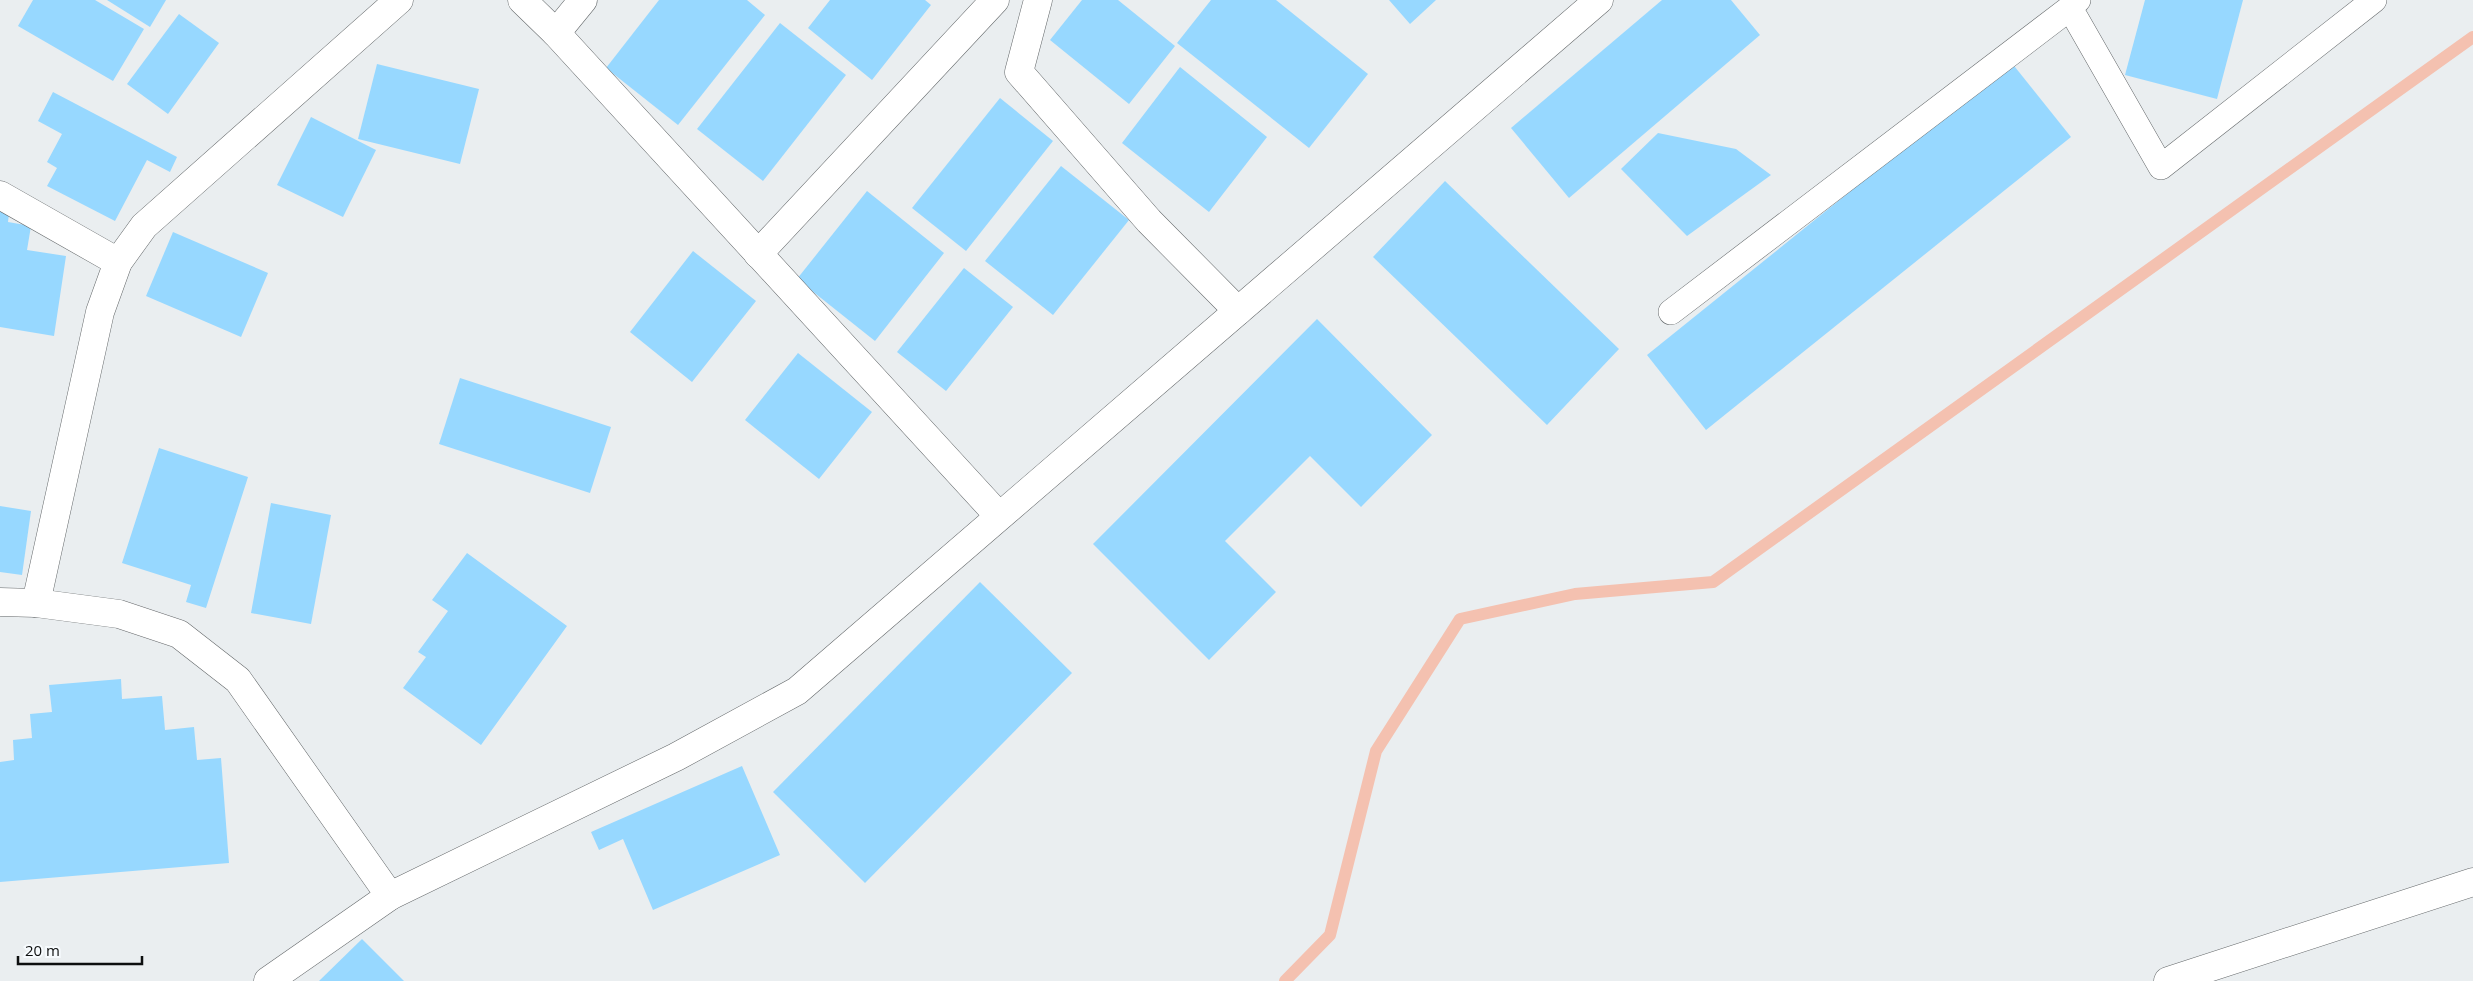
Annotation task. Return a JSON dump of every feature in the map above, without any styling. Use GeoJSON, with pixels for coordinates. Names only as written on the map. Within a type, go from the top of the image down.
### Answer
{"type":"FeatureCollection","features":[{"type":"Feature","properties":{"kind":"street"},"geometry":{"type":"LineString","coordinates":[[36,603],[100,312],[118,262],[144,226],[400,0]]}},
{"type":"Feature","properties":{"kind":"street"},"geometry":{"type":"LineString","coordinates":[[522,0],[556,34],[999,516]]}},
{"type":"Feature","properties":{"kind":"street"},"geometry":{"type":"LineString","coordinates":[[556,34],[584,0]]}},
{"type":"Feature","properties":{"kind":"street"},"geometry":{"type":"LineString","coordinates":[[758,254],[995,0]]}},
{"type":"Feature","properties":{"kind":"street"},"geometry":{"type":"LineString","coordinates":[[1038,0],[1019,72],[1149,220],[1238,311]]}},
{"type":"Feature","properties":{"kind":"street"},"geometry":{"type":"LineString","coordinates":[[275,979],[390,896],[676,757],[797,691],[1599,0]]}},
{"type":"Feature","properties":{"kind":"street"},"geometry":{"type":"LineString","coordinates":[[0,195],[118,262]]}},
{"type":"Feature","properties":{"kind":"street"},"geometry":{"type":"LineString","coordinates":[[0,602],[36,603],[119,614],[178,634],[238,680],[390,896]]}},
{"type":"Feature","properties":{"kind":"street"},"geometry":{"type":"LineString","coordinates":[[2168,981],[2473,882]]}},
{"type":"Feature","properties":{"kind":"lane"},"geometry":{"type":"LineString","coordinates":[[1671,312],[2074,4],[2161,167],[2374,0]]}},
{"type":"Feature","properties":{"kind":"building"},"geometry":{"type":"Polygon","coordinates":[[[33,0],[95,0],[144,29],[113,81],[18,26],[33,0]]]}},
{"type":"Feature","properties":{"kind":"building"},"geometry":{"type":"Polygon","coordinates":[[[107,0],[166,0],[150,27],[107,0]]]}},
{"type":"Feature","properties":{"kind":"building"},"geometry":{"type":"Polygon","coordinates":[[[659,0],[747,0],[765,15],[678,125],[606,68],[659,0]]]}},
{"type":"Feature","properties":{"kind":"building"},"geometry":{"type":"Polygon","coordinates":[[[830,0],[925,0],[931,5],[872,80],[808,28],[830,0]]]}},
{"type":"Feature","properties":{"kind":"building"},"geometry":{"type":"Polygon","coordinates":[[[1082,0],[1118,0],[1175,46],[1129,104],[1050,40],[1082,0]]]}},
{"type":"Feature","properties":{"kind":"building"},"geometry":{"type":"Polygon","coordinates":[[[1211,0],[1276,0],[1368,74],[1309,148],[1177,43],[1211,0]]]}},
{"type":"Feature","properties":{"kind":"building"},"geometry":{"type":"Polygon","coordinates":[[[1389,0],[1436,0],[1410,24],[1389,0]]]}},
{"type":"Feature","properties":{"kind":"building"},"geometry":{"type":"Polygon","coordinates":[[[1662,0],[1731,0],[1760,35],[1569,198],[1511,128],[1662,0]]]}},
{"type":"Feature","properties":{"kind":"building"},"geometry":{"type":"Polygon","coordinates":[[[2145,0],[2243,0],[2217,99],[2125,75],[2145,0]]]}},
{"type":"Feature","properties":{"kind":"building"},"geometry":{"type":"Polygon","coordinates":[[[179,14],[219,43],[168,114],[127,84],[179,14]]]}},
{"type":"Feature","properties":{"kind":"building"},"geometry":{"type":"Polygon","coordinates":[[[780,23],[846,75],[763,181],[697,129],[780,23]]]}},
{"type":"Feature","properties":{"kind":"building"},"geometry":{"type":"Polygon","coordinates":[[[2011,62],[2071,137],[1706,430],[1647,355],[2011,62]]]}},
{"type":"Feature","properties":{"kind":"building"},"geometry":{"type":"Polygon","coordinates":[[[377,64],[479,89],[460,164],[358,139],[377,64]]]}},
{"type":"Feature","properties":{"kind":"building"},"geometry":{"type":"Polygon","coordinates":[[[1180,67],[1267,137],[1209,212],[1122,143],[1180,67]]]}},
{"type":"Feature","properties":{"kind":"building"},"geometry":{"type":"Polygon","coordinates":[[[53,92],[177,157],[170,172],[147,160],[115,221],[47,186],[57,168],[47,162],[62,134],[38,121],[53,92]]]}},
{"type":"Feature","properties":{"kind":"building"},"geometry":{"type":"Polygon","coordinates":[[[1000,98],[1053,141],[966,251],[912,208],[1000,98]]]}},
{"type":"Feature","properties":{"kind":"building"},"geometry":{"type":"Polygon","coordinates":[[[311,117],[376,150],[343,217],[277,185],[311,117]]]}},
{"type":"Feature","properties":{"kind":"building"},"geometry":{"type":"Polygon","coordinates":[[[1658,133],[1736,149],[1771,175],[1687,236],[1621,169],[1658,133]]]}},
{"type":"Feature","properties":{"kind":"building"},"geometry":{"type":"Polygon","coordinates":[[[1061,166],[1129,220],[1053,315],[985,261],[1061,166]]]}},
{"type":"Feature","properties":{"kind":"building"},"geometry":{"type":"Polygon","coordinates":[[[1445,181],[1619,349],[1547,425],[1373,257],[1445,181]]]}},
{"type":"Feature","properties":{"kind":"building"},"geometry":{"type":"Polygon","coordinates":[[[867,191],[944,253],[875,341],[797,279],[867,191]]]}},
{"type":"Feature","properties":{"kind":"building"},"geometry":{"type":"Polygon","coordinates":[[[0,203],[10,204],[8,222],[31,226],[27,250],[66,256],[54,336],[0,327],[0,203]]]}},
{"type":"Feature","properties":{"kind":"building"},"geometry":{"type":"Polygon","coordinates":[[[173,232],[268,273],[241,337],[146,296],[173,232]]]}},
{"type":"Feature","properties":{"kind":"building"},"geometry":{"type":"Polygon","coordinates":[[[693,251],[756,301],[692,382],[630,332],[693,251]]]}},
{"type":"Feature","properties":{"kind":"building"},"geometry":{"type":"Polygon","coordinates":[[[964,268],[1013,307],[946,391],[897,352],[964,268]]]}},
{"type":"Feature","properties":{"kind":"building"},"geometry":{"type":"Polygon","coordinates":[[[1317,319],[1432,435],[1361,507],[1310,456],[1225,541],[1276,592],[1209,660],[1093,544],[1317,319]]]}},
{"type":"Feature","properties":{"kind":"building"},"geometry":{"type":"Polygon","coordinates":[[[798,353],[872,412],[819,479],[745,420],[798,353]]]}},
{"type":"Feature","properties":{"kind":"building"},"geometry":{"type":"Polygon","coordinates":[[[460,378],[611,427],[590,493],[439,444],[460,378]]]}},
{"type":"Feature","properties":{"kind":"building"},"geometry":{"type":"Polygon","coordinates":[[[159,448],[248,477],[206,608],[186,602],[191,585],[122,563],[159,448]]]}},
{"type":"Feature","properties":{"kind":"building"},"geometry":{"type":"Polygon","coordinates":[[[271,503],[331,515],[311,624],[251,613],[271,503]]]}},
{"type":"Feature","properties":{"kind":"building"},"geometry":{"type":"Polygon","coordinates":[[[0,506],[31,511],[22,575],[0,572],[0,506]]]}},
{"type":"Feature","properties":{"kind":"building"},"geometry":{"type":"Polygon","coordinates":[[[467,553],[567,626],[481,745],[403,688],[426,657],[418,652],[448,611],[432,600],[467,553]]]}},
{"type":"Feature","properties":{"kind":"building"},"geometry":{"type":"Polygon","coordinates":[[[980,582],[1072,673],[865,883],[773,792],[980,582]]]}},
{"type":"Feature","properties":{"kind":"building"},"geometry":{"type":"Polygon","coordinates":[[[121,679],[122,699],[162,696],[165,730],[194,727],[197,760],[221,758],[229,863],[0,882],[0,762],[14,760],[13,740],[32,738],[30,714],[52,712],[49,685],[121,679]]]}},
{"type":"Feature","properties":{"kind":"building"},"geometry":{"type":"Polygon","coordinates":[[[742,766],[780,855],[653,910],[623,839],[599,850],[591,832],[742,766]]]}},
{"type":"Feature","properties":{"kind":"building"},"geometry":{"type":"Polygon","coordinates":[[[362,939],[404,981],[319,981],[362,939]]]}},
{"type":"Feature","properties":{"kind":"waterway"},"geometry":{"type":"LineString","coordinates":[[1285,981],[1330,935],[1376,751],[1460,619],[1575,594],[1713,582],[2473,37]]}}]}
